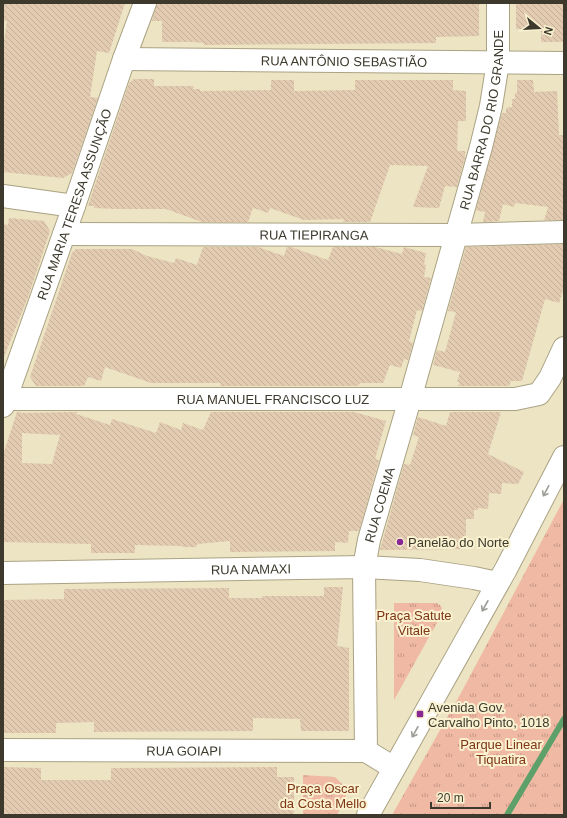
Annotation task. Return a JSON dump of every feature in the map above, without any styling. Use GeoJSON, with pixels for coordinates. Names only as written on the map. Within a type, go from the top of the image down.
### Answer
{"type":"FeatureCollection","features":[{"type":"Feature","properties":{"kind":"street","name":"RUA MARIA TERESA ASSUNÇÃO"},"geometry":{"type":"LineString","coordinates":[[4,402],[145,3]]}},
{"type":"Feature","properties":{"kind":"street","name":"RUA BARRA DO RIO GRANDE"},"geometry":{"type":"LineString","coordinates":[[456,235],[491,106],[498,62],[498,3]]}},
{"type":"Feature","properties":{"kind":"street","name":"RUA ANTÔNIO SEBASTIÃO"},"geometry":{"type":"LineString","coordinates":[[124,59],[564,63]]}},
{"type":"Feature","properties":{"kind":"street"},"geometry":{"type":"LineString","coordinates":[[3,196],[74,206]]}},
{"type":"Feature","properties":{"kind":"street","name":"RUA TIEPIRANGA"},"geometry":{"type":"LineString","coordinates":[[64,234],[456,235],[564,232]]}},
{"type":"Feature","properties":{"kind":"street","name":"RUA COEMA"},"geometry":{"type":"LineString","coordinates":[[366,751],[364,567],[369,540],[456,235]]}},
{"type":"Feature","properties":{"kind":"street","name":"RUA MANUEL FRANCISCO LUZ"},"geometry":{"type":"LineString","coordinates":[[4,402],[515,399],[539,394],[550,378],[564,348]]}},
{"type":"Feature","properties":{"kind":"street"},"geometry":{"type":"LineString","coordinates":[[368,815],[497,584],[564,457]]}},
{"type":"Feature","properties":{"kind":"street","name":"RUA NAMAXI"},"geometry":{"type":"LineString","coordinates":[[3,573],[364,567],[420,570],[474,578],[497,584]]}},
{"type":"Feature","properties":{"kind":"street","name":"RUA GOIAPI"},"geometry":{"type":"LineString","coordinates":[[3,750],[366,751]]}},
{"type":"Feature","properties":{"kind":"street"},"geometry":{"type":"LineString","coordinates":[[366,751],[394,768]]}},
{"type":"Feature","properties":{"kind":"green space","name":"Parque Linear Tiquatira"},"geometry":{"type":"Polygon","coordinates":[[[564,499],[564,815],[392,815],[461,693],[564,499]]]}},
{"type":"Feature","properties":{"kind":"green space","name":"Praça Satute Vitale"},"geometry":{"type":"Polygon","coordinates":[[[394,603],[437,603],[441,606],[443,612],[394,700],[394,603]]]}},
{"type":"Feature","properties":{"kind":"green space","name":"Praça Oscar da Costa Mello"},"geometry":{"type":"Polygon","coordinates":[[[303,775],[335,777],[344,786],[346,797],[337,815],[303,815],[303,775]]]}},
{"type":"Feature","properties":{"kind":"building"},"geometry":{"type":"Polygon","coordinates":[[[3,3],[125,3],[109,53],[97,51],[90,97],[98,98],[72,173],[63,178],[3,172],[3,48],[7,21],[3,21],[3,3]]]}},
{"type":"Feature","properties":{"kind":"building"},"geometry":{"type":"Polygon","coordinates":[[[157,3],[479,3],[479,36],[436,37],[436,43],[204,45],[204,43],[193,42],[162,42],[162,21],[152,21],[157,3]]]}},
{"type":"Feature","properties":{"kind":"building"},"geometry":{"type":"Polygon","coordinates":[[[564,3],[564,42],[541,42],[541,29],[516,29],[516,4],[564,3]]]}},
{"type":"Feature","properties":{"kind":"building"},"geometry":{"type":"Polygon","coordinates":[[[134,79],[154,79],[154,86],[194,86],[193,89],[200,89],[200,91],[271,90],[271,80],[294,80],[294,91],[355,90],[355,80],[453,80],[453,90],[466,91],[466,121],[458,121],[457,151],[465,151],[465,158],[457,187],[445,186],[439,208],[413,207],[428,166],[390,165],[370,222],[343,222],[344,219],[304,220],[270,208],[268,213],[253,208],[248,222],[202,222],[166,209],[117,209],[94,208],[94,206],[88,206],[129,83],[134,79]]]}},
{"type":"Feature","properties":{"kind":"building"},"geometry":{"type":"Polygon","coordinates":[[[517,80],[533,80],[534,92],[557,91],[559,135],[564,135],[564,220],[544,220],[548,207],[515,203],[514,207],[503,204],[499,221],[483,222],[485,212],[476,210],[502,113],[506,113],[506,108],[512,107],[512,99],[515,99],[515,93],[517,93],[517,80]]]}},
{"type":"Feature","properties":{"kind":"building"},"geometry":{"type":"Polygon","coordinates":[[[9,218],[44,221],[50,231],[28,297],[3,357],[3,224],[8,225],[9,218]]]}},
{"type":"Feature","properties":{"kind":"building"},"geometry":{"type":"Polygon","coordinates":[[[564,244],[564,287],[559,303],[545,299],[522,381],[511,381],[509,386],[458,386],[460,382],[457,382],[460,372],[433,365],[437,350],[445,352],[456,312],[448,311],[466,247],[564,244]]]}},
{"type":"Feature","properties":{"kind":"building"},"geometry":{"type":"Polygon","coordinates":[[[203,247],[258,247],[284,256],[287,247],[291,247],[328,260],[333,247],[375,247],[402,254],[404,247],[426,253],[424,277],[431,278],[422,311],[417,310],[409,341],[413,343],[408,360],[404,359],[401,368],[390,365],[383,383],[360,383],[358,386],[220,386],[221,383],[151,383],[105,367],[101,381],[88,377],[84,386],[36,386],[30,377],[72,253],[76,249],[132,249],[147,256],[174,263],[176,258],[197,265],[203,247]]]}},
{"type":"Feature","properties":{"kind":"building"},"geometry":{"type":"Polygon","coordinates":[[[17,412],[77,412],[76,414],[110,425],[112,419],[156,433],[160,422],[181,430],[183,423],[203,430],[211,412],[354,412],[386,421],[375,459],[379,460],[359,531],[349,531],[348,543],[335,542],[335,551],[230,552],[230,541],[197,544],[196,547],[135,545],[135,553],[91,553],[91,544],[3,542],[3,455],[17,412]],[[22,433],[22,463],[52,464],[60,435],[22,433]]]}},
{"type":"Feature","properties":{"kind":"building"},"geometry":{"type":"Polygon","coordinates":[[[450,412],[501,412],[488,454],[524,472],[518,484],[502,483],[501,494],[489,493],[488,509],[478,508],[478,510],[474,510],[474,519],[466,519],[466,549],[380,550],[404,464],[410,465],[419,437],[413,435],[418,417],[446,426],[450,412]]]}},
{"type":"Feature","properties":{"kind":"building"},"geometry":{"type":"Polygon","coordinates":[[[324,587],[343,587],[337,646],[349,648],[349,731],[301,731],[300,719],[253,718],[253,731],[94,732],[94,722],[56,723],[56,733],[3,733],[3,600],[64,599],[64,589],[229,588],[229,598],[262,598],[262,596],[324,596],[324,587]]]}},
{"type":"Feature","properties":{"kind":"building"},"geometry":{"type":"Polygon","coordinates":[[[3,767],[41,768],[41,780],[111,780],[111,768],[277,767],[277,777],[294,777],[294,815],[3,815],[3,767]]]}},
{"type":"Feature","properties":{"kind":"waterway"},"geometry":{"type":"LineString","coordinates":[[507,815],[564,719]]}},
{"type":"Feature","properties":{"kind":"place","name":"Panelão do Norte"},"geometry":{"type":"Point","coordinates":[400,542]}},
{"type":"Feature","properties":{"kind":"place","name":"Avenida Gov. Carvalho Pinto, 1018"},"geometry":{"type":"Point","coordinates":[420,714]}}]}
